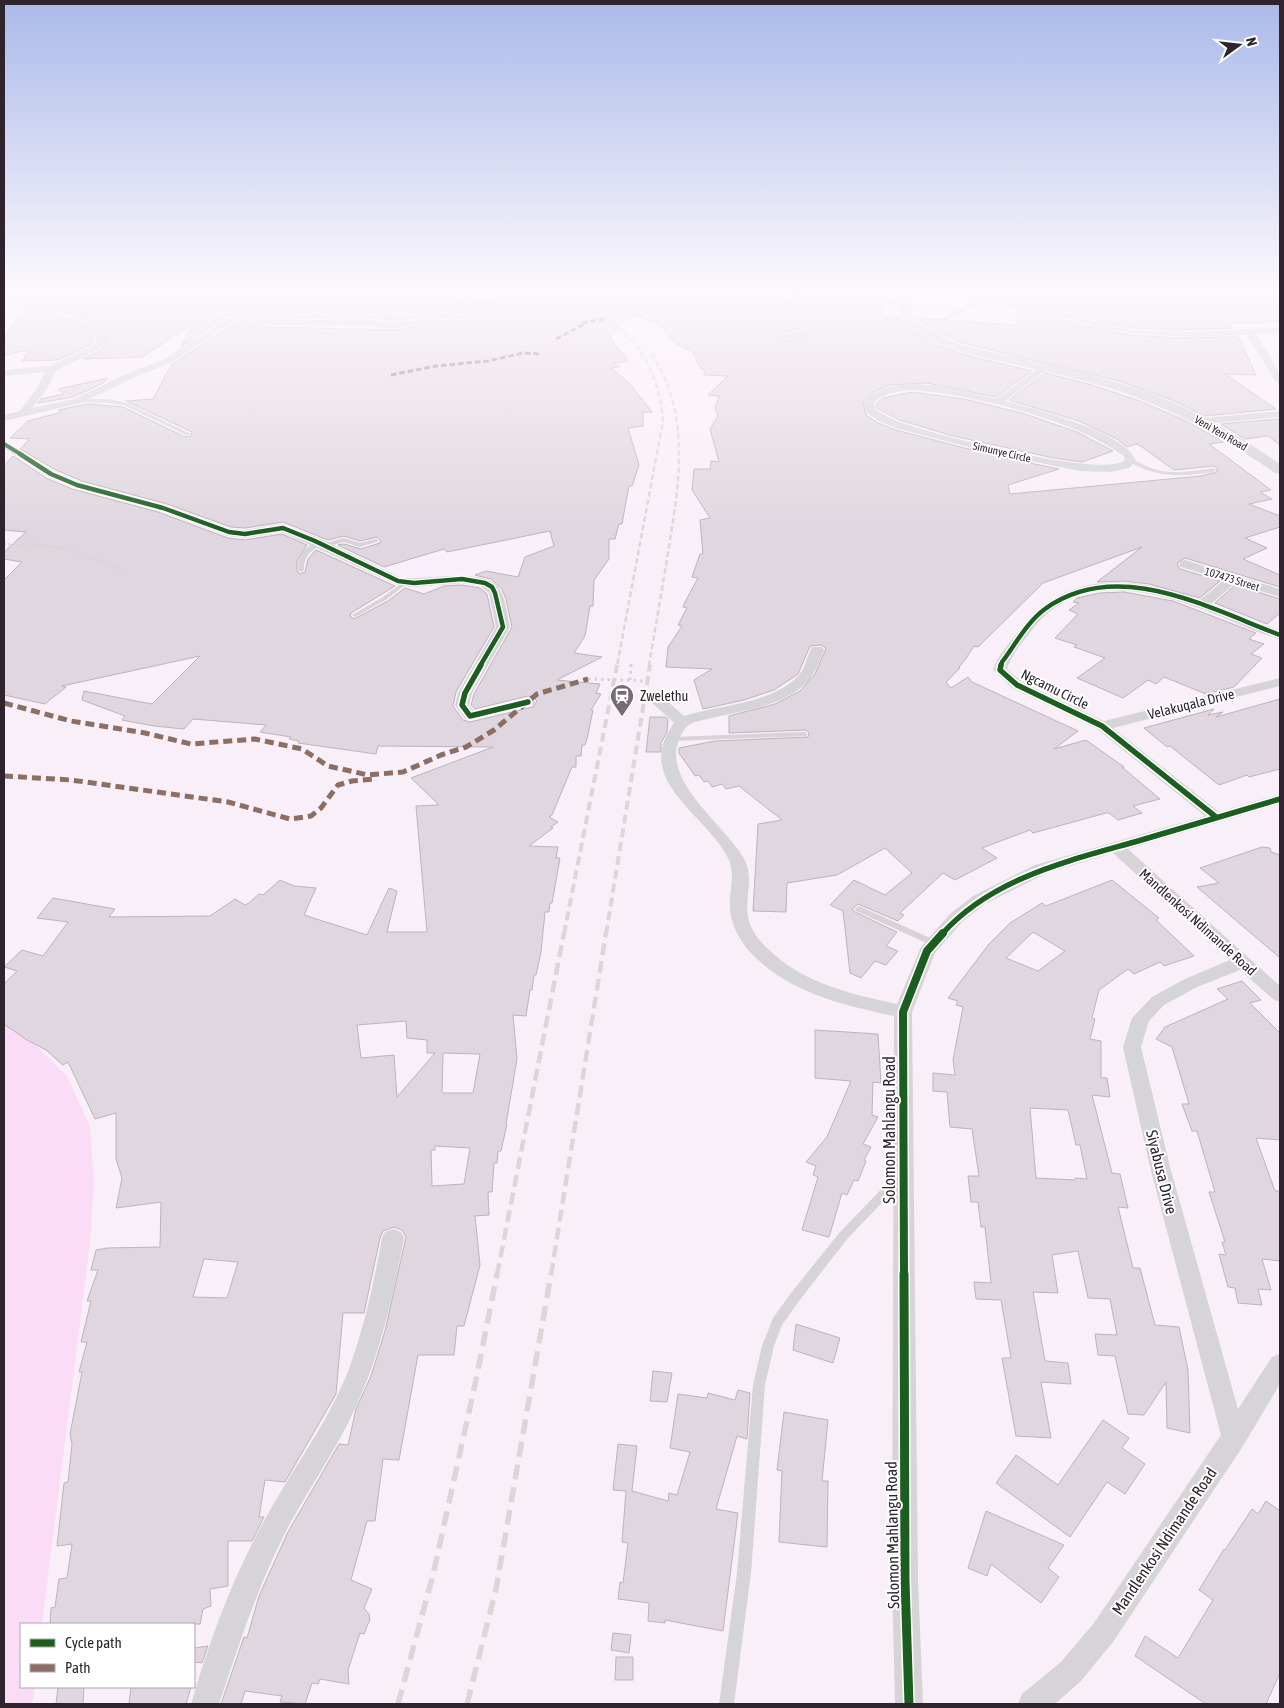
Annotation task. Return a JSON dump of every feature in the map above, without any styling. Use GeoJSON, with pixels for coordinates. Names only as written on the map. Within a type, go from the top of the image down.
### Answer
{"type":"FeatureCollection","features":[{"type":"Feature","properties":{"kind":"street"},"geometry":{"type":"LineString","coordinates":[[4,373],[52,369]]}},
{"type":"Feature","properties":{"kind":"street"},"geometry":{"type":"LineString","coordinates":[[23,414],[42,389],[52,369]]}},
{"type":"Feature","properties":{"kind":"street"},"geometry":{"type":"LineString","coordinates":[[4,418],[78,401],[147,369]]}},
{"type":"Feature","properties":{"kind":"street"},"geometry":{"type":"LineString","coordinates":[[998,402],[1042,369]]}},
{"type":"Feature","properties":{"kind":"street","name":"Veni Yeni Road"},"geometry":{"type":"LineString","coordinates":[[1046,369],[1141,394],[1204,421],[1280,470]]}},
{"type":"Feature","properties":{"kind":"street"},"geometry":{"type":"LineString","coordinates":[[1273,369],[1280,380]]}},
{"type":"Feature","properties":{"kind":"street","name":"Simunye Circle"},"geometry":{"type":"LineString","coordinates":[[912,387],[947,390],[998,402],[1052,418],[1094,434],[1123,450],[1129,455],[1131,461],[1125,466],[1096,470],[991,450],[900,426],[883,419],[871,411],[869,403],[882,392],[912,387]]}},
{"type":"Feature","properties":{"kind":"street"},"geometry":{"type":"LineString","coordinates":[[1204,421],[1280,414]]}},
{"type":"Feature","properties":{"kind":"street"},"geometry":{"type":"LineString","coordinates":[[4,444],[51,474],[77,485],[164,508],[229,532],[245,534],[284,528],[385,575],[406,582],[428,583],[462,579],[473,580],[492,588],[503,626],[465,693],[462,705],[470,716],[528,702]]}},
{"type":"Feature","properties":{"kind":"street","name":"107473 Street"},"geometry":{"type":"LineString","coordinates":[[1185,564],[1280,593]]}},
{"type":"Feature","properties":{"kind":"street"},"geometry":{"type":"LineString","coordinates":[[1202,605],[1232,579]]}},
{"type":"Feature","properties":{"kind":"street","name":"Ngcamu Circle"},"geometry":{"type":"LineString","coordinates":[[1216,817],[1102,726],[1017,685],[1000,670],[1002,662],[1043,610],[1059,599],[1081,591],[1103,587],[1144,588],[1202,605],[1280,635]]}},
{"type":"Feature","properties":{"kind":"street"},"geometry":{"type":"LineString","coordinates":[[818,650],[807,674],[800,682],[786,690],[743,706],[693,718],[682,723],[675,732],[667,760],[673,779],[725,842],[737,861],[742,878],[738,905],[742,930],[762,953],[789,976],[831,996],[904,1012]]}},
{"type":"Feature","properties":{"kind":"street","name":"Velakuqala Drive"},"geometry":{"type":"LineString","coordinates":[[1102,726],[1280,682]]}},
{"type":"Feature","properties":{"kind":"street"},"geometry":{"type":"LineString","coordinates":[[653,696],[657,701],[665,705],[682,723]]}},
{"type":"Feature","properties":{"kind":"street","name":"Solomon Mahlangu Road"},"geometry":{"type":"LineString","coordinates":[[909,1704],[905,1570],[904,1012],[927,951],[956,918],[979,900],[1007,884],[1041,869],[1280,799]]}},
{"type":"Feature","properties":{"kind":"street","name":"Mandlenkosi Ndimande Road"},"geometry":{"type":"LineString","coordinates":[[1116,847],[1280,996]]}},
{"type":"Feature","properties":{"kind":"street","name":"Siyabusa Drive"},"geometry":{"type":"LineString","coordinates":[[1234,1438],[1160,1167],[1132,1047],[1141,1018],[1158,1001],[1191,983],[1242,962]]}},
{"type":"Feature","properties":{"kind":"street"},"geometry":{"type":"LineString","coordinates":[[205,1704],[242,1595],[277,1522],[341,1413],[361,1367],[381,1302],[393,1238]]}},
{"type":"Feature","properties":{"kind":"street","name":"Mandlenkosi Ndimande Road"},"geometry":{"type":"LineString","coordinates":[[1047,1700],[1118,1612],[1234,1438],[1280,1364]]}},
{"type":"Feature","properties":{"kind":"lane"},"geometry":{"type":"LineString","coordinates":[[78,401],[108,401],[125,404],[188,434]]}},
{"type":"Feature","properties":{"kind":"lane"},"geometry":{"type":"LineString","coordinates":[[1131,461],[1146,470],[1166,475],[1213,470]]}},
{"type":"Feature","properties":{"kind":"lane"},"geometry":{"type":"LineString","coordinates":[[301,570],[300,564],[304,554],[321,544],[344,540],[360,545],[376,541]]}},
{"type":"Feature","properties":{"kind":"lane"},"geometry":{"type":"LineString","coordinates":[[355,615],[385,598],[406,582]]}},
{"type":"Feature","properties":{"kind":"lane"},"geometry":{"type":"LineString","coordinates":[[673,740],[803,734]]}},
{"type":"Feature","properties":{"kind":"lane"},"geometry":{"type":"LineString","coordinates":[[859,909],[934,943]]}},
{"type":"Feature","properties":{"kind":"lane"},"geometry":{"type":"LineString","coordinates":[[726,1704],[744,1573],[759,1385],[768,1346],[777,1322],[795,1297],[844,1235],[903,1174]]}},
{"type":"Feature","properties":{"kind":"path"},"geometry":{"type":"LineString","coordinates":[[4,544],[44,544],[71,550],[122,570]]}},
{"type":"Feature","properties":{"kind":"path"},"geometry":{"type":"LineString","coordinates":[[630,680],[631,664]]}},
{"type":"Feature","properties":{"kind":"path"},"geometry":{"type":"LineString","coordinates":[[588,679],[659,681]]}},
{"type":"Feature","properties":{"kind":"shaded area"},"geometry":{"type":"Polygon","coordinates":[[[4,1024],[33,1043],[67,1076],[90,1127],[94,1180],[90,1244],[42,1623],[20,1623],[20,1688],[35,1688],[32,1704],[4,1704],[4,1024]]]}},
{"type":"Feature","properties":{"kind":"building"},"geometry":{"type":"Polygon","coordinates":[[[169,369],[612,369],[630,384],[652,412],[643,412],[643,426],[628,428],[639,465],[632,486],[629,486],[622,524],[619,524],[615,539],[609,539],[609,559],[594,580],[593,606],[590,606],[585,636],[574,653],[602,657],[557,680],[600,684],[596,693],[601,694],[591,710],[593,710],[587,739],[585,745],[582,745],[581,756],[576,756],[576,767],[572,767],[552,815],[549,817],[558,822],[529,846],[558,847],[556,858],[560,858],[552,903],[550,903],[549,912],[545,912],[541,952],[536,975],[534,975],[532,990],[530,990],[526,1016],[513,1015],[517,1059],[507,1124],[501,1151],[498,1151],[497,1163],[494,1163],[492,1192],[488,1192],[489,1215],[475,1216],[480,1265],[464,1326],[457,1326],[454,1355],[418,1355],[399,1460],[383,1459],[375,1521],[367,1521],[351,1580],[372,1589],[364,1608],[369,1614],[370,1619],[364,1634],[360,1633],[348,1670],[349,1684],[320,1679],[318,1684],[312,1683],[305,1704],[280,1702],[282,1696],[245,1691],[241,1704],[221,1704],[244,1637],[247,1638],[259,1596],[288,1532],[339,1444],[348,1445],[356,1409],[371,1376],[385,1331],[406,1237],[402,1230],[394,1227],[383,1231],[364,1313],[343,1313],[336,1394],[285,1482],[265,1480],[259,1517],[264,1517],[252,1541],[228,1541],[228,1586],[210,1589],[211,1606],[203,1609],[200,1624],[50,1623],[51,1608],[55,1607],[59,1579],[67,1578],[72,1544],[57,1546],[64,1483],[68,1482],[72,1444],[70,1434],[82,1372],[79,1372],[87,1342],[81,1342],[91,1301],[87,1301],[98,1270],[91,1270],[96,1250],[160,1247],[161,1202],[116,1208],[122,1178],[116,1159],[116,1113],[95,1119],[68,1062],[63,1065],[46,1050],[4,1024],[4,984],[17,971],[4,967],[22,950],[43,956],[68,922],[37,918],[53,898],[115,909],[109,917],[210,916],[235,899],[245,905],[249,903],[259,894],[263,895],[280,880],[294,886],[316,888],[304,915],[367,935],[389,888],[397,891],[387,932],[427,932],[416,806],[439,805],[411,778],[493,747],[378,746],[376,754],[298,743],[299,741],[289,739],[291,737],[260,732],[266,725],[193,719],[184,729],[154,726],[122,720],[125,716],[82,700],[84,691],[152,704],[200,656],[62,686],[66,687],[45,704],[4,695],[4,580],[22,562],[4,559],[4,552],[26,532],[4,530],[4,466],[13,456],[46,478],[72,489],[158,512],[228,538],[245,540],[282,534],[307,545],[297,561],[297,571],[300,574],[305,572],[308,559],[316,550],[395,586],[351,613],[350,616],[354,619],[388,601],[405,588],[424,594],[444,586],[462,585],[480,588],[487,594],[494,627],[456,692],[453,706],[463,720],[470,722],[533,707],[537,701],[533,697],[528,696],[475,709],[471,705],[474,694],[512,627],[502,589],[491,579],[475,575],[486,571],[518,577],[525,557],[554,546],[550,531],[447,552],[444,549],[384,567],[338,545],[344,544],[361,549],[380,543],[381,541],[377,537],[360,541],[344,536],[328,540],[283,522],[245,528],[231,527],[167,504],[82,481],[56,470],[20,449],[30,439],[10,438],[28,421],[62,412],[58,410],[87,404],[123,407],[185,437],[191,436],[192,432],[126,401],[153,399],[169,369]],[[406,1021],[357,1025],[361,1058],[394,1055],[397,1097],[435,1053],[427,1053],[427,1040],[407,1038],[406,1021]],[[443,1053],[442,1093],[473,1093],[480,1054],[443,1053]],[[435,1146],[435,1150],[431,1150],[432,1186],[464,1184],[470,1148],[435,1146]],[[204,1259],[193,1297],[227,1298],[238,1262],[204,1259]]]}},
{"type":"Feature","properties":{"kind":"building"},"geometry":{"type":"Polygon","coordinates":[[[701,369],[1022,369],[1032,371],[996,397],[927,383],[890,385],[875,391],[863,402],[866,415],[878,423],[896,430],[991,455],[1059,469],[1008,485],[1010,494],[1201,476],[1217,472],[1217,468],[1213,466],[1174,470],[1139,445],[1127,447],[1117,439],[1079,421],[1009,400],[1045,373],[1092,385],[1140,401],[1186,421],[1224,442],[1209,444],[1271,490],[1260,492],[1272,499],[1249,504],[1280,516],[1280,527],[1245,538],[1267,548],[1243,559],[1280,575],[1280,587],[1185,558],[1177,563],[1180,569],[1220,581],[1200,598],[1149,584],[1124,581],[1097,582],[1142,547],[1043,583],[978,647],[974,646],[960,668],[946,682],[951,688],[968,677],[972,682],[1078,731],[1054,749],[1086,740],[1124,767],[1122,767],[1160,799],[1133,806],[1142,813],[1118,820],[1109,813],[1106,813],[1033,833],[1030,830],[982,848],[997,858],[955,880],[943,873],[900,913],[904,915],[898,921],[858,904],[852,909],[855,912],[897,932],[886,946],[898,951],[886,965],[875,961],[861,978],[850,973],[843,911],[830,905],[854,880],[885,895],[912,873],[885,848],[837,875],[787,883],[786,912],[753,911],[758,824],[782,820],[739,786],[726,789],[722,784],[712,787],[708,781],[704,782],[699,775],[695,776],[679,753],[679,748],[715,741],[808,737],[809,733],[806,730],[729,733],[729,716],[775,704],[800,691],[815,674],[826,649],[822,645],[810,646],[798,674],[774,690],[744,700],[703,709],[694,680],[712,669],[666,667],[668,647],[682,626],[678,625],[687,608],[683,607],[698,578],[692,577],[700,554],[703,554],[700,520],[710,518],[692,490],[694,469],[710,469],[711,461],[719,462],[710,429],[718,416],[715,408],[719,396],[708,395],[728,376],[704,375],[704,369],[701,369]]]}},
{"type":"Feature","properties":{"kind":"building"},"geometry":{"type":"Polygon","coordinates":[[[1069,369],[1253,369],[1256,375],[1225,374],[1276,409],[1205,416],[1172,400],[1119,381],[1069,369]]]}},
{"type":"Feature","properties":{"kind":"building"},"geometry":{"type":"Polygon","coordinates":[[[108,378],[103,383],[73,397],[38,403],[41,399],[64,394],[58,389],[108,378]]]}},
{"type":"Feature","properties":{"kind":"building"},"geometry":{"type":"Polygon","coordinates":[[[912,392],[964,399],[1022,413],[1077,432],[1113,451],[1082,462],[1054,458],[949,435],[900,420],[878,409],[876,404],[883,398],[912,392]]]}},
{"type":"Feature","properties":{"kind":"building"},"geometry":{"type":"Polygon","coordinates":[[[1280,419],[1280,445],[1268,436],[1245,439],[1221,424],[1280,419]]]}},
{"type":"Feature","properties":{"kind":"building"},"geometry":{"type":"Polygon","coordinates":[[[1235,585],[1280,599],[1280,613],[1267,624],[1215,603],[1235,585]]]}},
{"type":"Feature","properties":{"kind":"building"},"geometry":{"type":"Polygon","coordinates":[[[1124,592],[1173,601],[1256,633],[1249,639],[1264,644],[1251,654],[1262,658],[1234,687],[1206,694],[1164,677],[1156,684],[1148,680],[1123,698],[1077,678],[1105,658],[1074,647],[1077,645],[1055,638],[1078,614],[1069,610],[1079,603],[1073,602],[1077,598],[1100,593],[1124,592]]]}},
{"type":"Feature","properties":{"kind":"building"},"geometry":{"type":"Polygon","coordinates":[[[1280,699],[1280,769],[1249,777],[1247,775],[1219,785],[1144,728],[1214,709],[1208,715],[1223,712],[1216,717],[1280,699]]]}},
{"type":"Feature","properties":{"kind":"building"},"geometry":{"type":"Polygon","coordinates":[[[650,717],[666,717],[668,720],[667,732],[661,743],[661,752],[646,752],[650,717]]]}},
{"type":"Feature","properties":{"kind":"building"},"geometry":{"type":"Polygon","coordinates":[[[1262,847],[1270,848],[1271,852],[1280,855],[1280,958],[1197,887],[1219,883],[1200,868],[1262,847]]]}},
{"type":"Feature","properties":{"kind":"building"},"geometry":{"type":"Polygon","coordinates":[[[1112,880],[1159,918],[1156,920],[1194,956],[1164,966],[1160,962],[1134,974],[1128,969],[1099,990],[1092,1018],[1095,1019],[1090,1039],[1101,1041],[1101,1078],[1107,1078],[1110,1097],[1092,1095],[1112,1173],[1120,1174],[1128,1208],[1118,1207],[1133,1268],[1140,1268],[1155,1325],[1179,1327],[1188,1370],[1190,1433],[1167,1428],[1166,1382],[1144,1415],[1128,1414],[1115,1356],[1098,1355],[1095,1334],[1117,1335],[1110,1299],[1088,1298],[1078,1251],[1052,1255],[1058,1293],[1033,1292],[1045,1361],[1068,1363],[1071,1384],[1041,1382],[1051,1438],[1016,1436],[1002,1358],[1011,1358],[1001,1300],[976,1299],[974,1282],[991,1283],[985,1227],[981,1227],[978,1202],[971,1202],[968,1176],[979,1176],[972,1129],[950,1127],[947,1092],[933,1091],[933,1073],[955,1075],[953,1060],[963,1007],[956,1005],[958,1001],[948,998],[989,944],[1010,923],[1042,903],[1046,906],[1112,880]],[[1033,932],[1006,958],[1038,971],[1065,951],[1033,932]],[[1030,1108],[1036,1178],[1087,1179],[1080,1145],[1076,1145],[1068,1110],[1030,1108]]]}},
{"type":"Feature","properties":{"kind":"building"},"geometry":{"type":"Polygon","coordinates":[[[1242,981],[1261,1000],[1250,1003],[1280,1033],[1280,1140],[1256,1138],[1275,1191],[1280,1191],[1280,1261],[1262,1259],[1271,1290],[1258,1289],[1262,1305],[1238,1303],[1235,1288],[1228,1287],[1219,1254],[1226,1255],[1222,1242],[1225,1242],[1209,1192],[1215,1192],[1197,1131],[1192,1131],[1182,1104],[1189,1104],[1172,1047],[1156,1039],[1165,1027],[1228,999],[1217,989],[1242,981]]]}},
{"type":"Feature","properties":{"kind":"building"},"geometry":{"type":"Polygon","coordinates":[[[815,1030],[878,1034],[881,1083],[873,1082],[872,1115],[878,1117],[863,1144],[871,1147],[864,1160],[866,1161],[858,1181],[854,1180],[847,1195],[842,1193],[829,1237],[802,1230],[818,1177],[813,1175],[816,1166],[806,1162],[827,1137],[851,1081],[815,1078],[815,1030]]]}},
{"type":"Feature","properties":{"kind":"building"},"geometry":{"type":"Polygon","coordinates":[[[796,1324],[840,1338],[833,1363],[793,1350],[796,1324]]]}},
{"type":"Feature","properties":{"kind":"building"},"geometry":{"type":"Polygon","coordinates":[[[653,1371],[672,1373],[667,1402],[650,1401],[653,1371]]]}},
{"type":"Feature","properties":{"kind":"building"},"geometry":{"type":"Polygon","coordinates":[[[738,1390],[750,1393],[747,1439],[737,1436],[716,1509],[738,1513],[723,1631],[665,1620],[665,1623],[648,1621],[649,1603],[618,1599],[620,1582],[623,1583],[628,1543],[622,1542],[626,1491],[613,1490],[618,1444],[637,1446],[632,1491],[668,1501],[669,1493],[677,1495],[690,1452],[670,1448],[678,1394],[707,1398],[708,1393],[735,1400],[738,1390]]]}},
{"type":"Feature","properties":{"kind":"building"},"geometry":{"type":"Polygon","coordinates":[[[784,1412],[828,1420],[822,1481],[828,1481],[827,1547],[779,1542],[782,1471],[777,1470],[784,1412]]]}},
{"type":"Feature","properties":{"kind":"building"},"geometry":{"type":"Polygon","coordinates":[[[1103,1420],[1129,1438],[1122,1448],[1145,1464],[1125,1494],[1107,1482],[1070,1537],[996,1483],[1016,1455],[1058,1485],[1103,1420]]]}},
{"type":"Feature","properties":{"kind":"building"},"geometry":{"type":"Polygon","coordinates":[[[1266,1501],[1280,1511],[1280,1673],[1266,1704],[1206,1704],[1135,1656],[1145,1636],[1178,1658],[1213,1600],[1199,1590],[1224,1549],[1252,1509],[1258,1514],[1266,1501]]]}},
{"type":"Feature","properties":{"kind":"building"},"geometry":{"type":"Polygon","coordinates":[[[986,1511],[1064,1545],[1048,1568],[1059,1577],[1041,1603],[991,1564],[987,1576],[968,1568],[986,1511]]]}},
{"type":"Feature","properties":{"kind":"building"},"geometry":{"type":"Polygon","coordinates":[[[613,1633],[631,1635],[629,1653],[611,1650],[613,1633]]]}},
{"type":"Feature","properties":{"kind":"building"},"geometry":{"type":"Polygon","coordinates":[[[208,1646],[202,1663],[195,1662],[195,1648],[208,1646]]]}},
{"type":"Feature","properties":{"kind":"building"},"geometry":{"type":"Polygon","coordinates":[[[616,1657],[633,1657],[633,1680],[615,1680],[616,1657]]]}},
{"type":"Feature","properties":{"kind":"building"},"geometry":{"type":"Polygon","coordinates":[[[58,1688],[84,1688],[83,1704],[56,1704],[58,1688]]]}},
{"type":"Feature","properties":{"kind":"building"},"geometry":{"type":"Polygon","coordinates":[[[131,1688],[191,1688],[186,1704],[129,1704],[131,1688]]]}},
{"type":"Feature","properties":{"kind":"railway"},"geometry":{"type":"LineString","coordinates":[[617,666],[663,421],[659,395],[650,369]]}},
{"type":"Feature","properties":{"kind":"railway"},"geometry":{"type":"LineString","coordinates":[[649,666],[676,501],[679,450],[672,401],[660,369]]}},
{"type":"Feature","properties":{"kind":"railway"},"geometry":{"type":"LineString","coordinates":[[564,934],[617,665]]}},
{"type":"Feature","properties":{"kind":"railway"},"geometry":{"type":"LineString","coordinates":[[606,934],[650,665]]}},
{"type":"Feature","properties":{"kind":"railway"},"geometry":{"type":"LineString","coordinates":[[497,1275],[564,933]]}},
{"type":"Feature","properties":{"kind":"railway"},"geometry":{"type":"LineString","coordinates":[[551,1275],[606,933]]}},
{"type":"Feature","properties":{"kind":"railway"},"geometry":{"type":"LineString","coordinates":[[398,1704],[433,1575],[476,1380],[497,1274]]}},
{"type":"Feature","properties":{"kind":"railway"},"geometry":{"type":"LineString","coordinates":[[467,1704],[496,1589],[551,1274]]}},
{"type":"Feature","properties":{"kind":"marked path"},"geometry":{"type":"LineString","coordinates":[[391,375],[422,369]]}},
{"type":"Feature","properties":{"kind":"marked path"},"geometry":{"type":"LineString","coordinates":[[4,703],[71,721],[145,733],[191,744],[255,739],[302,749],[328,766],[368,775],[403,772],[441,755],[466,747],[494,730],[537,694],[588,679]]}},
{"type":"Feature","properties":{"kind":"marked path"},"geometry":{"type":"LineString","coordinates":[[4,776],[71,780],[228,802],[290,819],[311,816],[321,808],[338,785],[352,781],[375,779]]}},
{"type":"Feature","properties":{"kind":"cycle path"},"geometry":{"type":"LineString","coordinates":[[4,444],[51,474],[77,485],[163,508],[229,532],[245,534],[283,528],[315,541],[398,581],[414,583],[462,579],[485,583],[492,587],[495,593],[503,627],[465,693],[462,705],[470,716],[528,702]]}},
{"type":"Feature","properties":{"kind":"cycle path"},"geometry":{"type":"LineString","coordinates":[[1216,817],[1102,726],[1017,685],[1000,670],[1002,662],[1028,627],[1045,609],[1072,593],[1101,586],[1131,587],[1162,592],[1280,635]]}},
{"type":"Feature","properties":{"kind":"cycle path"},"geometry":{"type":"LineString","coordinates":[[909,1704],[905,1580],[903,1012],[927,951],[956,918],[979,900],[1041,869],[1280,799]]}},
{"type":"Feature","properties":{"kind":"place","name":"Zwelethu"},"geometry":{"type":"Point","coordinates":[622,717]}}]}
